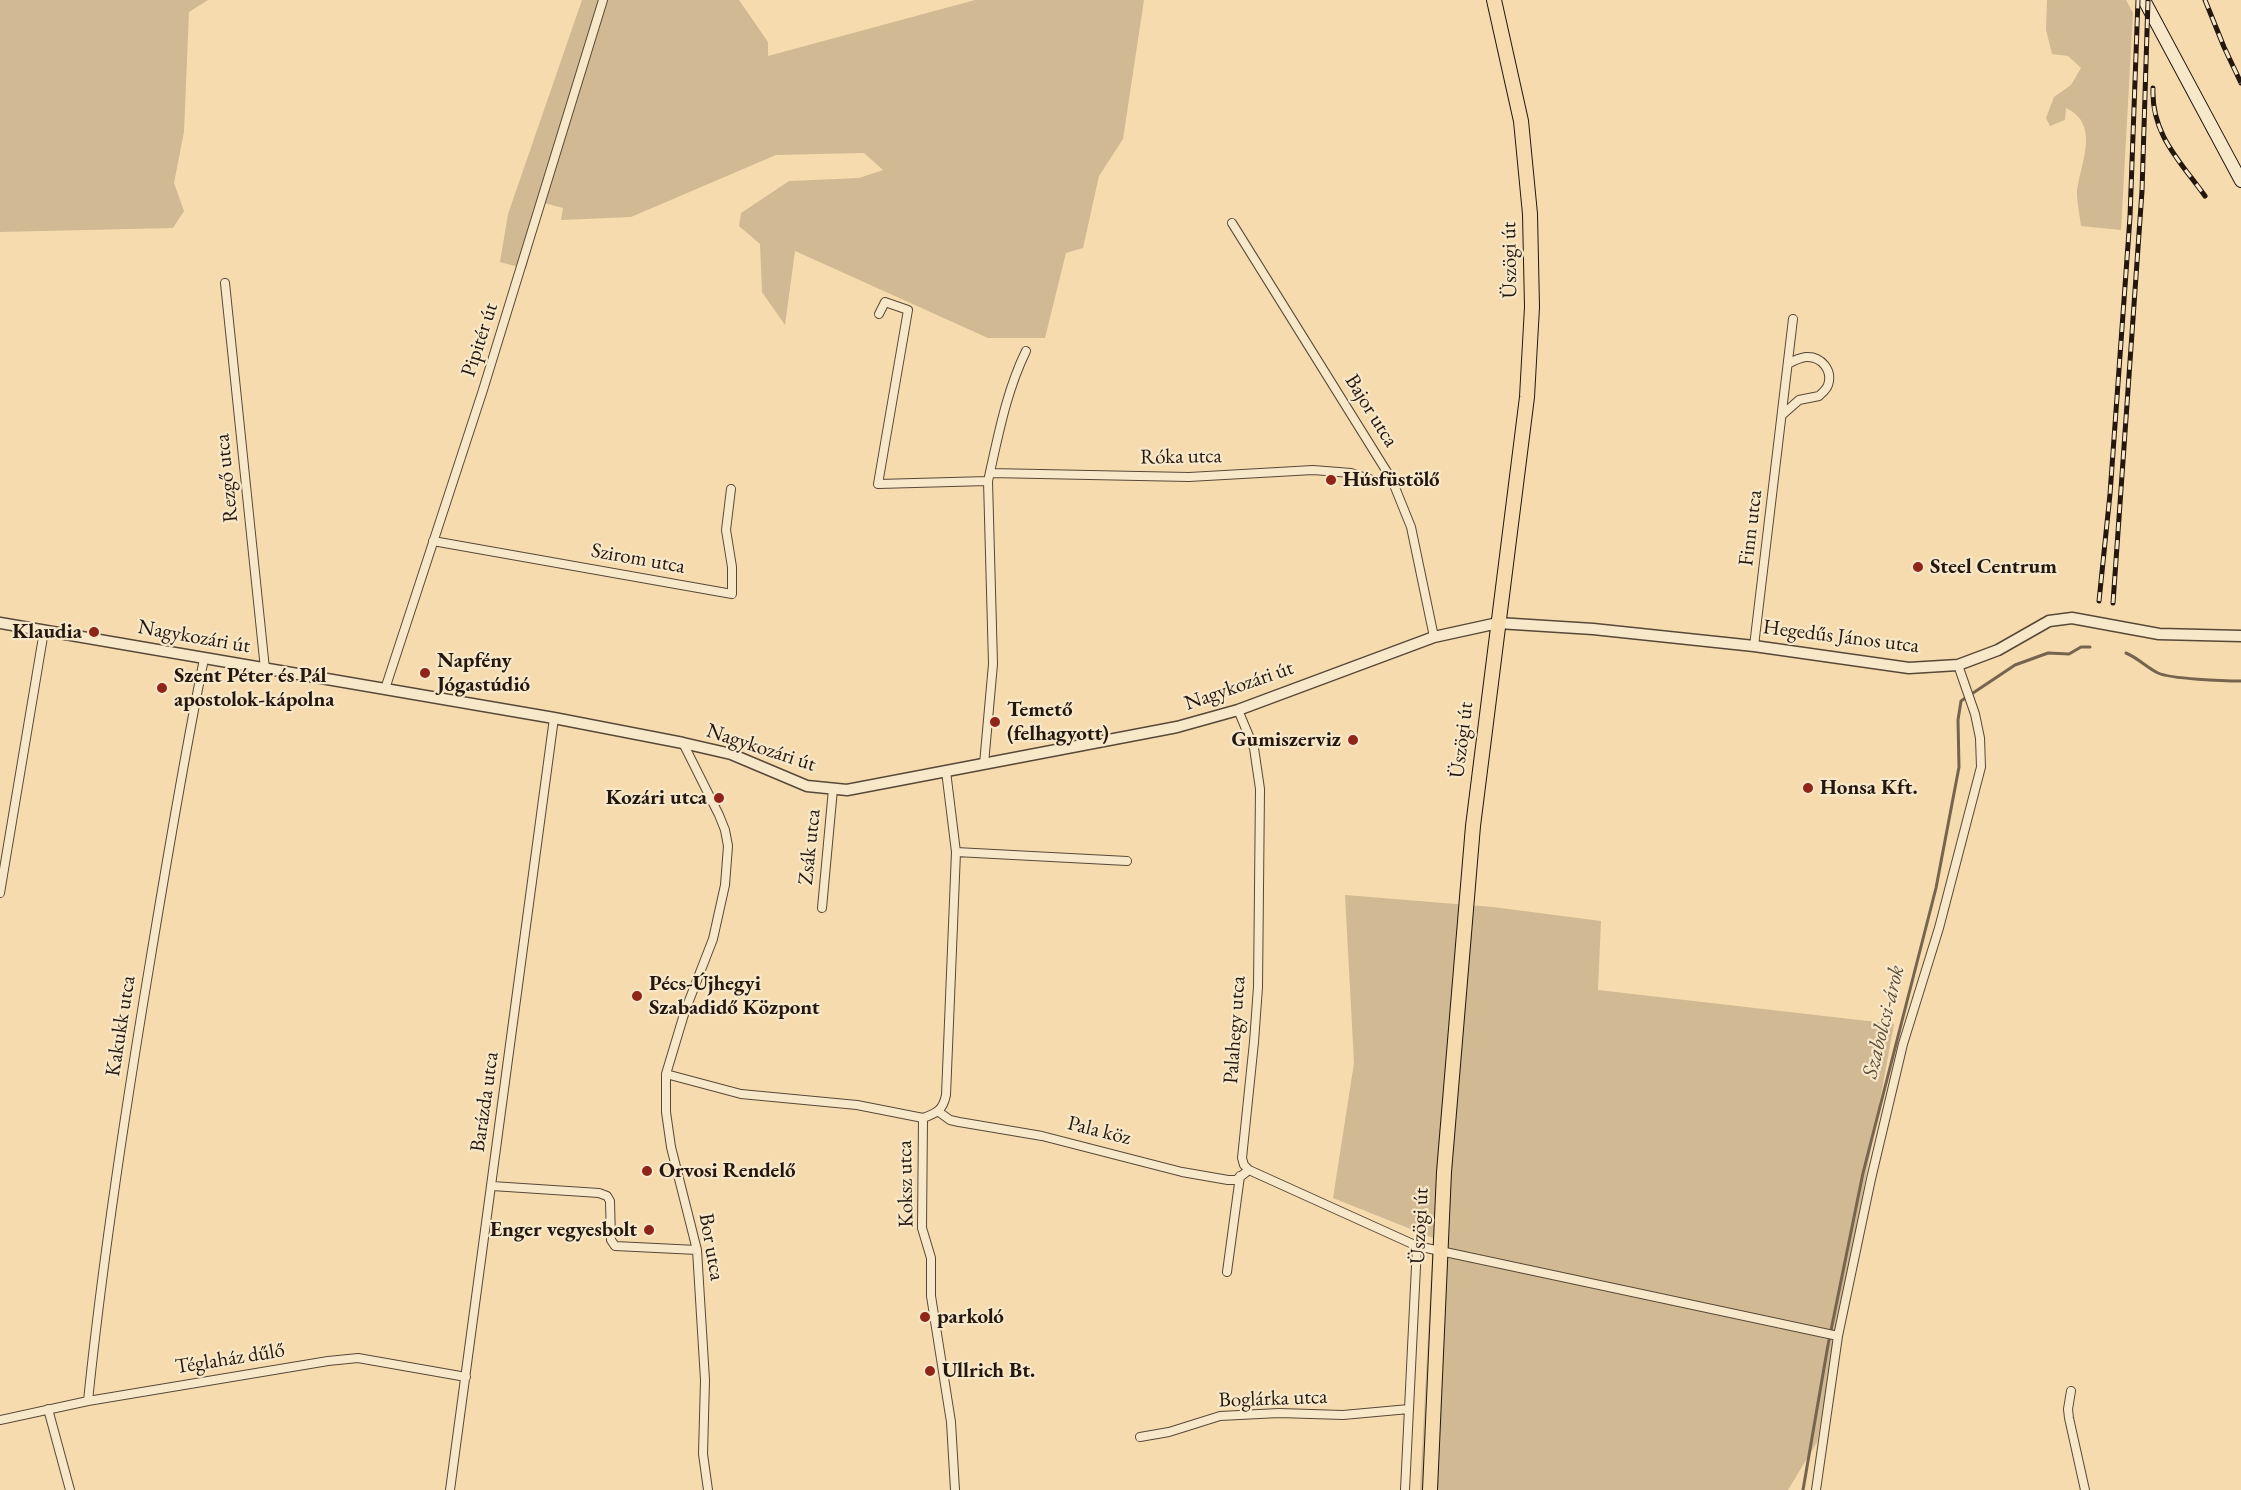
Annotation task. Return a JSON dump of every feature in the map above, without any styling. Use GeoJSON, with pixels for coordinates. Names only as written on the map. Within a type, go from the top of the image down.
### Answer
{"type":"FeatureCollection","features":[{"type":"Feature","properties":{"kind":"main road","name":"Üszögi út"},"geometry":{"type":"LineString","coordinates":[[1430,1490],[1444,1160],[1473,826],[1527,397],[1532,307],[1530,214],[1521,122],[1494,0]]}},
{"type":"Feature","properties":{"kind":"main road"},"geometry":{"type":"LineString","coordinates":[[2144,0],[2241,181]]}},
{"type":"Feature","properties":{"kind":"street","name":"Pipitér út"},"geometry":{"type":"LineString","coordinates":[[385,689],[519,278],[603,0]]}},
{"type":"Feature","properties":{"kind":"street","name":"Bajor utca"},"geometry":{"type":"LineString","coordinates":[[1232,223],[1392,480],[1410,527],[1434,637]]}},
{"type":"Feature","properties":{"kind":"street","name":"Rezgő utca"},"geometry":{"type":"LineString","coordinates":[[225,283],[265,669]]}},
{"type":"Feature","properties":{"kind":"street","name":"Róka utca"},"geometry":{"type":"LineString","coordinates":[[879,314],[885,302],[908,310],[878,484],[989,477],[1190,477],[1313,470],[1351,473],[1371,480],[1392,480]]}},
{"type":"Feature","properties":{"kind":"street","name":"Finn utca"},"geometry":{"type":"LineString","coordinates":[[1754,646],[1793,319]]}},
{"type":"Feature","properties":{"kind":"street"},"geometry":{"type":"LineString","coordinates":[[984,764],[993,664],[989,477],[1016,370],[1026,351]]}},
{"type":"Feature","properties":{"kind":"street"},"geometry":{"type":"LineString","coordinates":[[1782,415],[1799,400],[1820,396],[1828,386],[1829,372],[1825,364],[1816,358],[1807,357],[1788,364]]}},
{"type":"Feature","properties":{"kind":"street","name":"Szirom utca"},"geometry":{"type":"LineString","coordinates":[[433,541],[732,594],[732,567],[726,530],[731,489]]}},
{"type":"Feature","properties":{"kind":"street","name":"Hegedűs János utca"},"geometry":{"type":"LineString","coordinates":[[1498,623],[1593,629],[1754,646],[1909,668],[1958,665],[1998,650],[2049,621],[2065,619],[2086,620],[2159,634],[2241,636]]}},
{"type":"Feature","properties":{"kind":"street","name":"Nagykozári út"},"geometry":{"type":"LineString","coordinates":[[0,623],[554,718],[683,743],[731,754],[807,786],[847,789],[1177,727],[1238,710],[1434,637],[1498,623]]}},
{"type":"Feature","properties":{"kind":"street"},"geometry":{"type":"LineString","coordinates":[[0,893],[44,631]]}},
{"type":"Feature","properties":{"kind":"street","name":"Kakukk utca"},"geometry":{"type":"LineString","coordinates":[[88,1401],[99,1288],[119,1148],[183,762],[204,659]]}},
{"type":"Feature","properties":{"kind":"street"},"geometry":{"type":"LineString","coordinates":[[1816,1490],[1832,1335],[1903,1044],[1939,928],[1981,767],[1980,738],[1972,702],[1958,665]]}},
{"type":"Feature","properties":{"kind":"street","name":"Palahegy utca"},"geometry":{"type":"LineString","coordinates":[[1238,710],[1254,748],[1260,789],[1258,987],[1242,1158],[1249,1170]]}},
{"type":"Feature","properties":{"kind":"street","name":"Barázda utca"},"geometry":{"type":"LineString","coordinates":[[450,1490],[554,718]]}},
{"type":"Feature","properties":{"kind":"street","name":"Bor utca"},"geometry":{"type":"LineString","coordinates":[[683,743],[725,830],[728,863],[721,910],[713,939],[685,1011],[666,1074],[666,1112],[671,1147],[697,1250],[705,1380],[703,1454],[708,1490]]}},
{"type":"Feature","properties":{"kind":"street"},"geometry":{"type":"LineString","coordinates":[[939,1112],[946,1095],[956,852],[946,771]]}},
{"type":"Feature","properties":{"kind":"street","name":"Zsák utca"},"geometry":{"type":"LineString","coordinates":[[822,908],[833,789]]}},
{"type":"Feature","properties":{"kind":"street"},"geometry":{"type":"LineString","coordinates":[[956,852],[1128,861]]}},
{"type":"Feature","properties":{"kind":"street"},"geometry":{"type":"LineString","coordinates":[[666,1074],[741,1094],[857,1105],[923,1118]]}},
{"type":"Feature","properties":{"kind":"street","name":"Koksz utca"},"geometry":{"type":"LineString","coordinates":[[939,1112],[923,1118],[922,1228],[932,1258],[931,1296],[951,1422],[955,1490]]}},
{"type":"Feature","properties":{"kind":"street","name":"Pala köz"},"geometry":{"type":"LineString","coordinates":[[939,1112],[950,1120],[1042,1136],[1182,1172],[1228,1180],[1236,1180],[1240,1176]]}},
{"type":"Feature","properties":{"kind":"street"},"geometry":{"type":"LineString","coordinates":[[1227,1272],[1240,1176],[1249,1170],[1417,1246],[1832,1335]]}},
{"type":"Feature","properties":{"kind":"street"},"geometry":{"type":"LineString","coordinates":[[492,1186],[599,1192],[607,1196],[612,1211],[611,1240],[615,1246],[697,1250]]}},
{"type":"Feature","properties":{"kind":"street"},"geometry":{"type":"LineString","coordinates":[[1405,1490],[1417,1246]]}},
{"type":"Feature","properties":{"kind":"street","name":"Téglaház dűlő"},"geometry":{"type":"LineString","coordinates":[[0,1420],[88,1401],[317,1362],[358,1358],[466,1377]]}},
{"type":"Feature","properties":{"kind":"street"},"geometry":{"type":"LineString","coordinates":[[2071,1391],[2069,1418],[2085,1490]]}},
{"type":"Feature","properties":{"kind":"street"},"geometry":{"type":"LineString","coordinates":[[48,1409],[70,1490]]}},
{"type":"Feature","properties":{"kind":"street","name":"Boglárka utca"},"geometry":{"type":"LineString","coordinates":[[1140,1437],[1169,1432],[1220,1416],[1279,1413],[1343,1415],[1409,1409]]}},
{"type":"Feature","properties":{"kind":"shaded area"},"geometry":{"type":"Polygon","coordinates":[[[0,0],[208,0],[189,12],[184,132],[174,183],[184,211],[173,228],[0,232],[0,0]]]}},
{"type":"Feature","properties":{"kind":"shaded area"},"geometry":{"type":"Polygon","coordinates":[[[582,0],[739,0],[768,42],[768,56],[975,0],[1144,0],[1123,139],[1099,176],[1083,248],[1066,253],[1045,338],[988,338],[795,251],[785,325],[762,292],[760,244],[739,226],[741,213],[789,181],[859,178],[883,170],[864,153],[776,155],[631,217],[561,220],[563,208],[544,203],[526,269],[500,262],[508,214],[582,0]]]}},
{"type":"Feature","properties":{"kind":"shaded area"},"geometry":{"type":"Polygon","coordinates":[[[2047,0],[2126,0],[2133,13],[2121,230],[2081,226],[2077,193],[2086,147],[2083,125],[2077,115],[2066,108],[2065,120],[2050,126],[2046,118],[2054,97],[2071,85],[2081,68],[2068,56],[2052,54],[2046,30],[2047,0]]]}},
{"type":"Feature","properties":{"kind":"shaded area"},"geometry":{"type":"Polygon","coordinates":[[[1345,895],[1493,907],[1601,921],[1598,990],[1894,1024],[1817,1442],[1788,1490],[1420,1490],[1433,1238],[1333,1198],[1354,1063],[1345,895]]]}},
{"type":"Feature","properties":{"kind":"waterway","name":"Szabolcsi-árok"},"geometry":{"type":"LineString","coordinates":[[1803,1490],[1828,1345],[1863,1173],[1936,888],[1959,767],[1958,720],[1961,701],[2015,665],[2048,653],[2069,654],[2081,647],[2090,647]]}},
{"type":"Feature","properties":{"kind":"waterway","name":"Szabolcsi-árok"},"geometry":{"type":"LineString","coordinates":[[2126,653],[2154,671],[2165,675],[2241,681]]}},
{"type":"Feature","properties":{"kind":"railway"},"geometry":{"type":"LineString","coordinates":[[2099,601],[2110,494],[2130,217],[2138,0]]}},
{"type":"Feature","properties":{"kind":"railway"},"geometry":{"type":"LineString","coordinates":[[2113,603],[2142,191],[2148,0]]}},
{"type":"Feature","properties":{"kind":"railway"},"geometry":{"type":"LineString","coordinates":[[2205,0],[2241,83]]}},
{"type":"Feature","properties":{"kind":"railway"},"geometry":{"type":"LineString","coordinates":[[2153,88],[2154,104],[2162,133],[2177,159],[2205,196]]}},
{"type":"Feature","properties":{"kind":"place","name":"Húsfüstölő"},"geometry":{"type":"Point","coordinates":[1331,480]}},
{"type":"Feature","properties":{"kind":"place","name":"Steel Centrum"},"geometry":{"type":"Point","coordinates":[1918,567]}},
{"type":"Feature","properties":{"kind":"place","name":"Klaudia"},"geometry":{"type":"Point","coordinates":[94,632]}},
{"type":"Feature","properties":{"kind":"place","name":"Napfény Jógastúdió"},"geometry":{"type":"Point","coordinates":[425,673]}},
{"type":"Feature","properties":{"kind":"place","name":"Szent Péter és Pál apostolok-kápolna"},"geometry":{"type":"Point","coordinates":[162,688]}},
{"type":"Feature","properties":{"kind":"place","name":"Temető (felhagyott)"},"geometry":{"type":"Point","coordinates":[995,722]}},
{"type":"Feature","properties":{"kind":"place","name":"Gumiszerviz"},"geometry":{"type":"Point","coordinates":[1353,740]}},
{"type":"Feature","properties":{"kind":"place","name":"Honsa Kft."},"geometry":{"type":"Point","coordinates":[1808,788]}},
{"type":"Feature","properties":{"kind":"place","name":"Kozári utca"},"geometry":{"type":"Point","coordinates":[719,798]}},
{"type":"Feature","properties":{"kind":"place","name":"Pécs-Újhegyi Szabadidő Központ"},"geometry":{"type":"Point","coordinates":[637,996]}},
{"type":"Feature","properties":{"kind":"place","name":"Orvosi Rendelő"},"geometry":{"type":"Point","coordinates":[647,1171]}},
{"type":"Feature","properties":{"kind":"place","name":"Enger vegyesbolt"},"geometry":{"type":"Point","coordinates":[649,1230]}},
{"type":"Feature","properties":{"kind":"place","name":"parkoló"},"geometry":{"type":"Point","coordinates":[925,1317]}},
{"type":"Feature","properties":{"kind":"place","name":"Ullrich Bt."},"geometry":{"type":"Point","coordinates":[930,1371]}}]}
